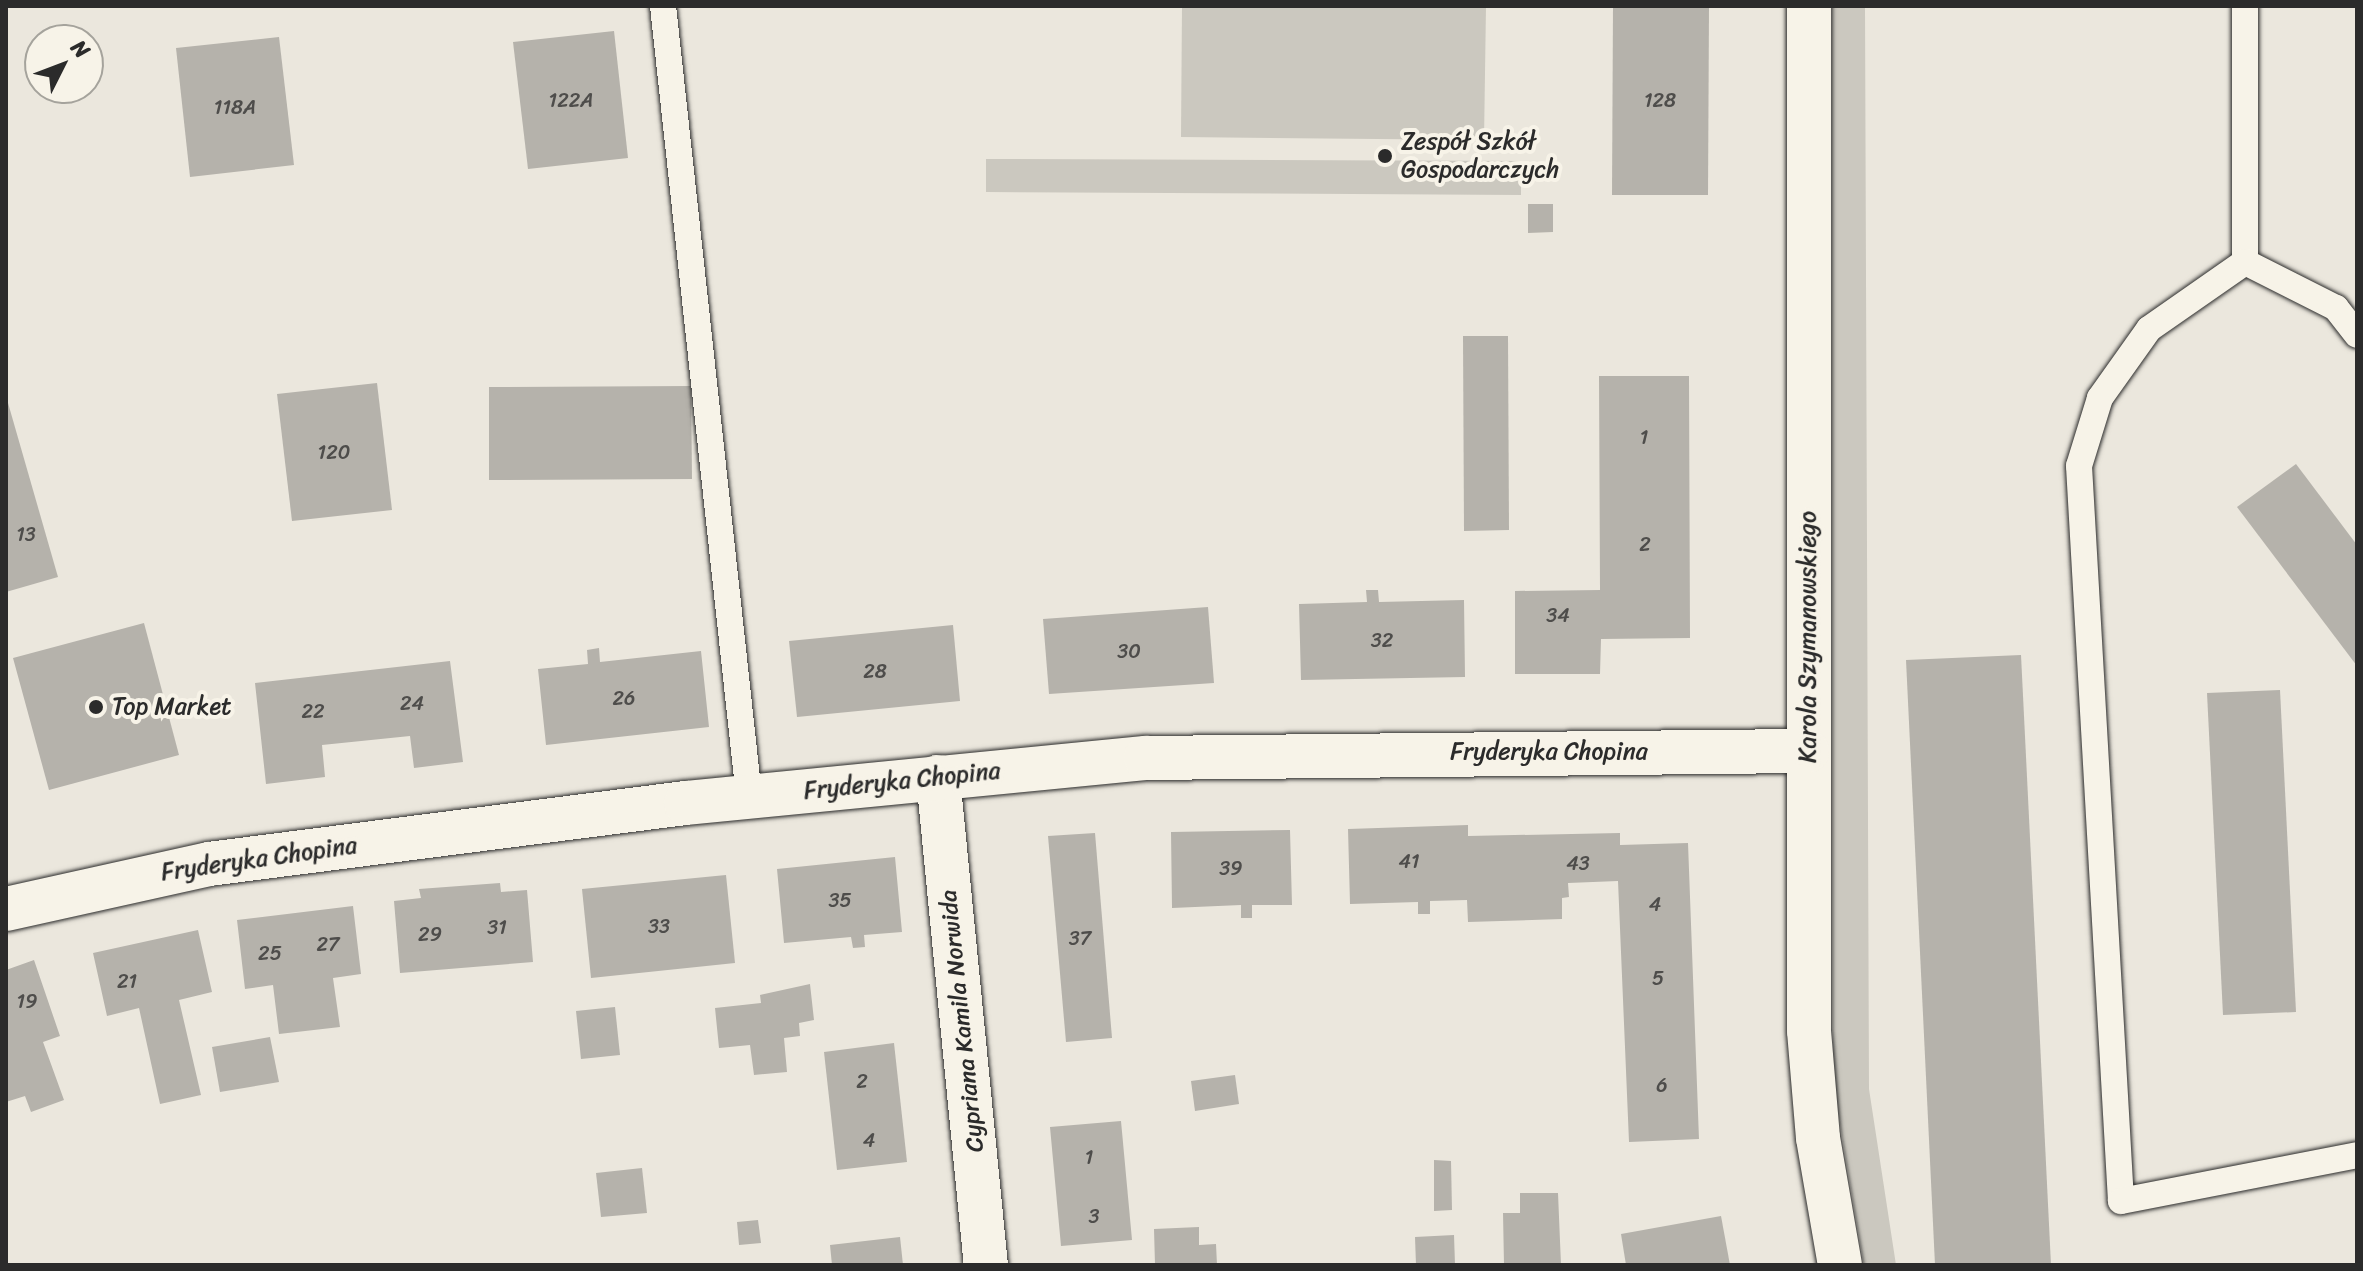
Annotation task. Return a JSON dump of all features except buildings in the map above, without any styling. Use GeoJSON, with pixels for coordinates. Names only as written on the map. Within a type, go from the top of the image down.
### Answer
{"type":"FeatureCollection","features":[{"type":"Feature","properties":{"kind":"street","name":"Karola Szymanowskiego"},"geometry":{"type":"LineString","coordinates":[[1809,6],[1809,1031],[1818,1138],[1840,1265]]}},
{"type":"Feature","properties":{"kind":"street","name":"Fryderyka Chopina"},"geometry":{"type":"LineString","coordinates":[[7,905],[191,866],[749,797],[938,777],[1162,758],[1807,751]]}},
{"type":"Feature","properties":{"kind":"street","name":"Cypriana Kamila Norwida"},"geometry":{"type":"LineString","coordinates":[[938,777],[986,1265]]}},
{"type":"Feature","properties":{"kind":"lane"},"geometry":{"type":"LineString","coordinates":[[663,6],[749,797]]}},
{"type":"Feature","properties":{"kind":"lane"},"geometry":{"type":"LineString","coordinates":[[2245,6],[2245,262]]}},
{"type":"Feature","properties":{"kind":"lane"},"geometry":{"type":"LineString","coordinates":[[2245,262],[2336,308],[2357,335]]}},
{"type":"Feature","properties":{"kind":"lane"},"geometry":{"type":"LineString","coordinates":[[2245,262],[2149,329],[2100,398],[2079,466],[2121,1201],[2357,1155]]}},
{"type":"Feature","properties":{"kind":"shaded area"},"geometry":{"type":"Polygon","coordinates":[[[1182,6],[1486,6],[1484,140],[1181,137],[1182,6]]]}},
{"type":"Feature","properties":{"kind":"shaded area"},"geometry":{"type":"Polygon","coordinates":[[[1832,6],[1865,6],[1869,1089],[1896,1265],[1864,1265],[1833,1082],[1832,6]]]}},
{"type":"Feature","properties":{"kind":"shaded area"},"geometry":{"type":"Polygon","coordinates":[[[986,159],[1521,161],[1521,195],[986,192],[986,159]]]}},
{"type":"Feature","properties":{"kind":"place","name":"Zespół Szkół Gospodarczych"},"geometry":{"type":"Point","coordinates":[1385,156]}},
{"type":"Feature","properties":{"kind":"place","name":"Top Market"},"geometry":{"type":"Point","coordinates":[96,707]}}]}
